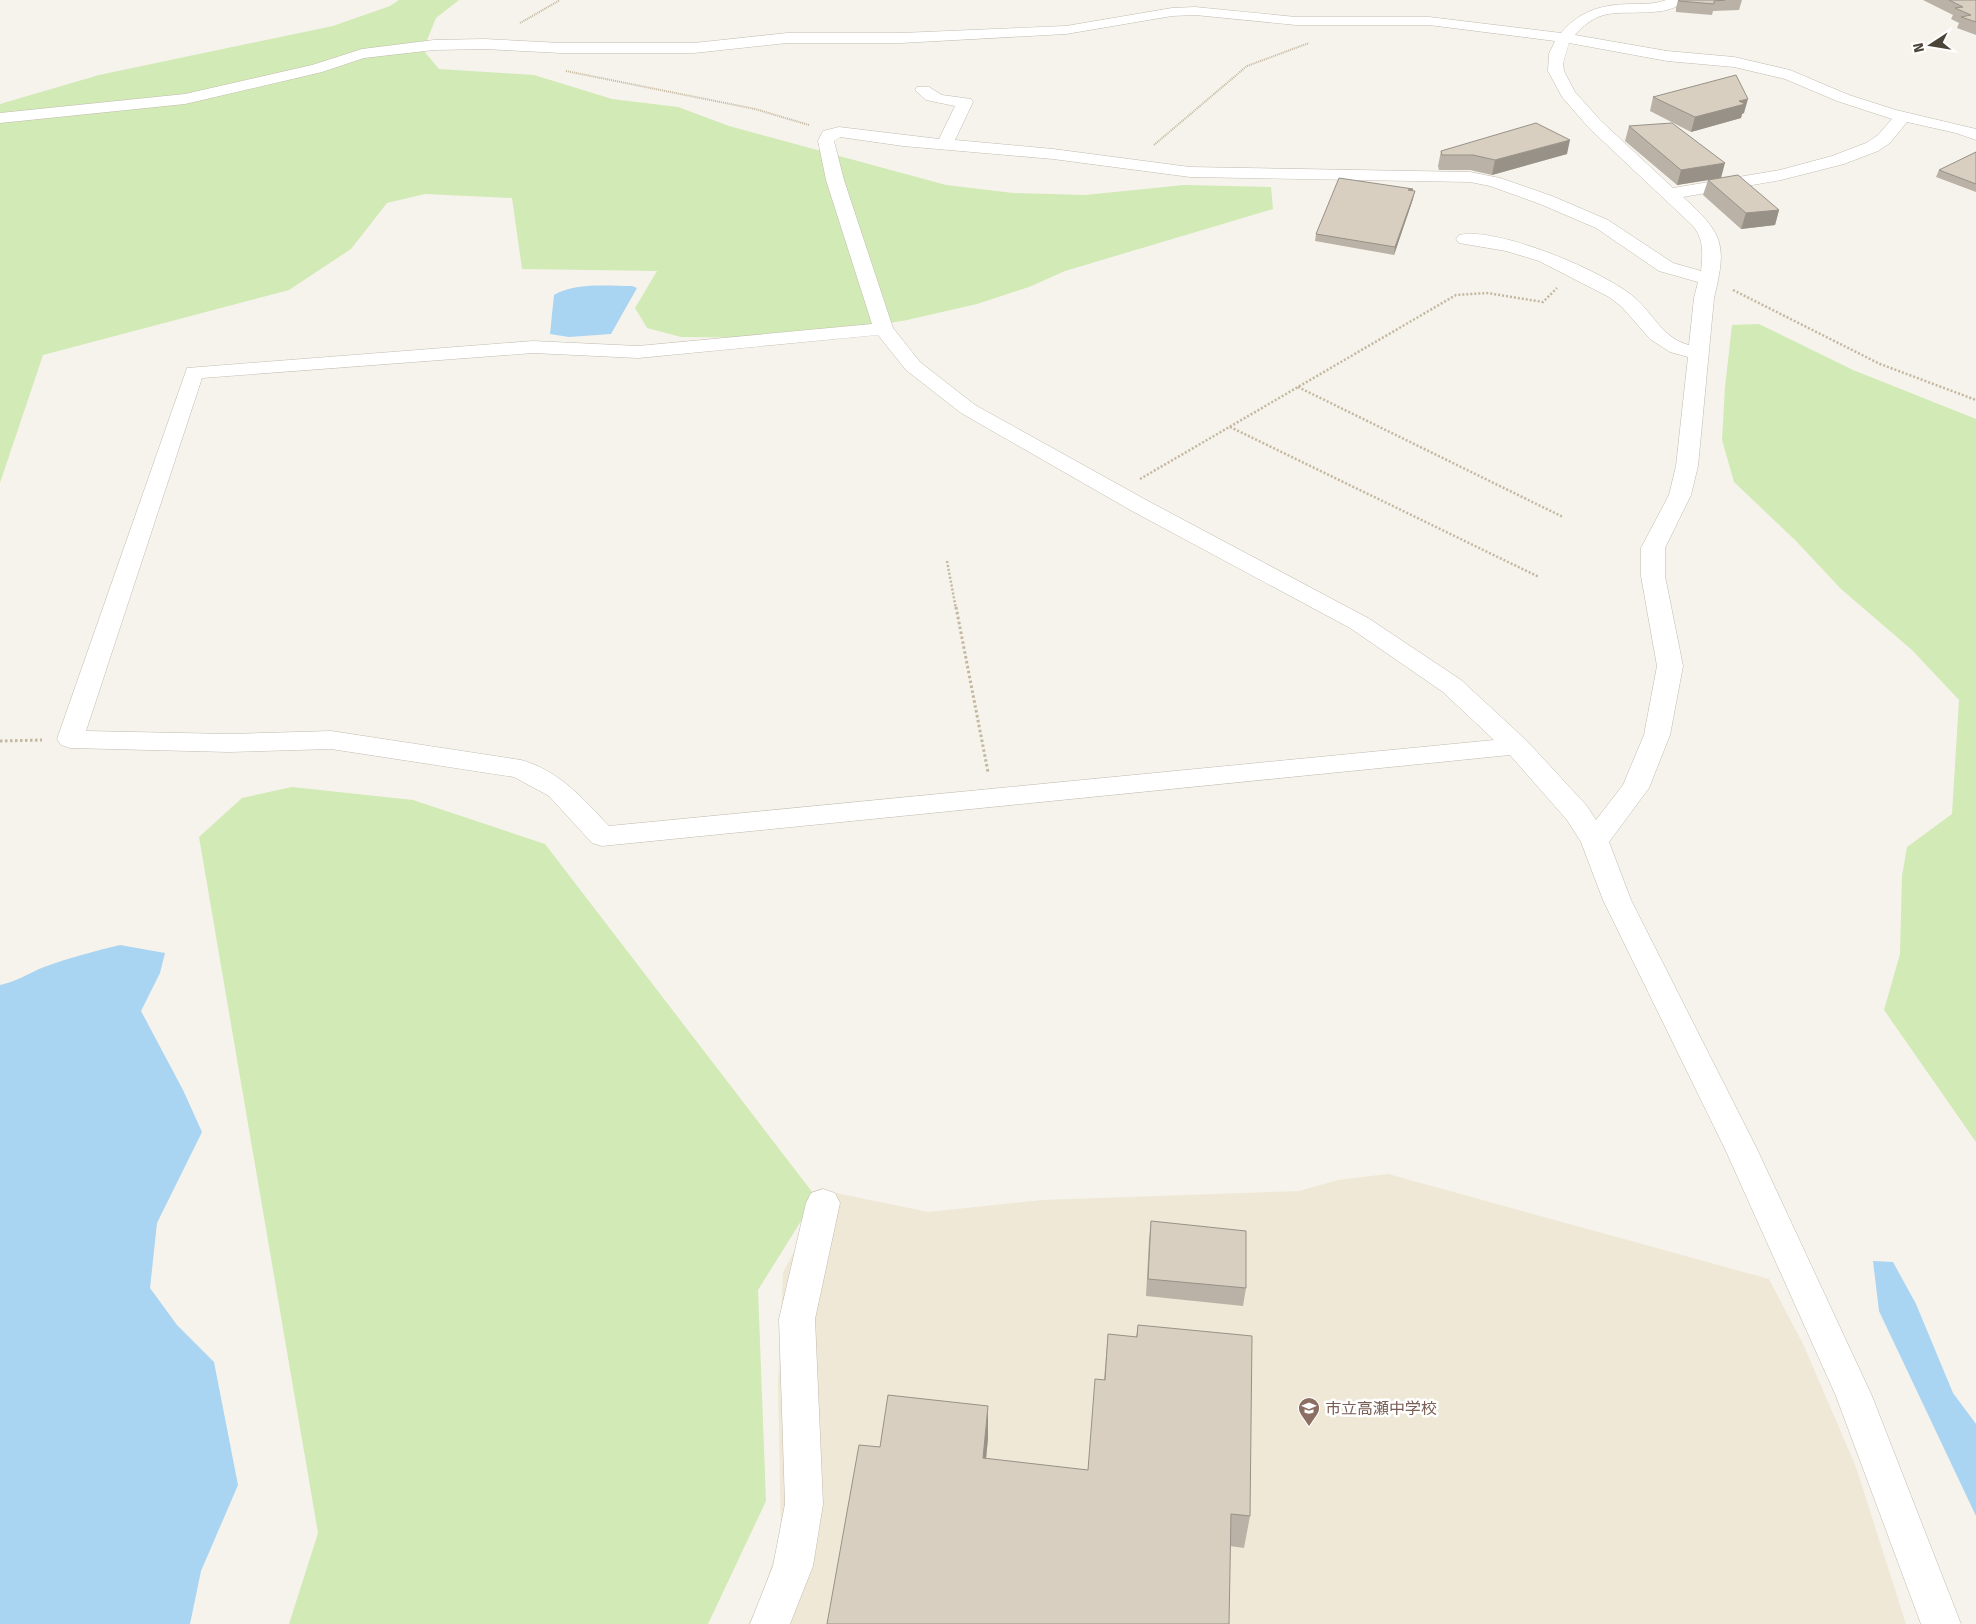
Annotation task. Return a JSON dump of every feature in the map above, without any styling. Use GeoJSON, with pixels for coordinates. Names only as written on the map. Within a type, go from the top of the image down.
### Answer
{"type":"FeatureCollection","features":[{"type":"Feature","properties":{"kind":"street"},"geometry":{"type":"LineString","coordinates":[[1595,841],[1635,788],[1657,735],[1670,666],[1652,576],[1654,548],[1680,495],[1687,466],[1704,298],[1710,279],[1711,240],[1698,220],[1587,117],[1564,87],[1556,71],[1556,59],[1558,48],[1567,38],[1573,26],[1600,11],[1623,7],[1659,6],[1677,0]]}},
{"type":"Feature","properties":{"kind":"street"},"geometry":{"type":"LineString","coordinates":[[0,118],[186,99],[316,69],[362,54],[434,45],[484,44],[561,48],[694,48],[787,38],[900,38],[1036,32],[1085,27],[1172,12],[1195,11],[1296,20],[1429,21],[1567,38],[1645,52],[1756,66],[1790,74],[1843,98],[1902,116],[1961,129],[1976,135]]}},
{"type":"Feature","properties":{"kind":"street"},"geometry":{"type":"LineString","coordinates":[[923,90],[927,95],[938,100],[965,102],[944,145]]}},
{"type":"Feature","properties":{"kind":"street"},"geometry":{"type":"LineString","coordinates":[[1669,194],[1781,175],[1838,160],[1872,147],[1884,139],[1902,116]]}},
{"type":"Feature","properties":{"kind":"street"},"geometry":{"type":"LineString","coordinates":[[1710,279],[1666,267],[1642,254],[1602,224],[1546,200],[1494,182],[1470,177],[1190,172],[839,132],[828,136],[826,141],[835,180],[883,329],[913,366],[968,409],[1116,493],[1359,623],[1452,686],[1517,746],[1577,813],[1595,841],[1617,900],[1676,1016],[1736,1141],[1854,1396],[1941,1624]]}},
{"type":"Feature","properties":{"kind":"street"},"geometry":{"type":"LineString","coordinates":[[1465,239],[1512,246],[1546,257],[1623,298],[1634,308],[1657,336],[1664,341],[1677,348],[1698,353]]}},
{"type":"Feature","properties":{"kind":"street"},"geometry":{"type":"LineString","coordinates":[[883,329],[638,352],[533,347],[194,372],[70,739],[228,744],[331,740],[521,769],[559,790],[602,836],[1517,746]]}},
{"type":"Feature","properties":{"kind":"street"},"geometry":{"type":"LineString","coordinates":[[770,1624],[793,1566],[804,1504],[797,1319],[824,1203]]}},
{"type":"Feature","properties":{"kind":"path"},"geometry":{"type":"LineString","coordinates":[[1108,162],[1117,154],[1148,150],[1247,66],[1313,42]]}},
{"type":"Feature","properties":{"kind":"path"},"geometry":{"type":"LineString","coordinates":[[563,71],[755,109],[833,133]]}},
{"type":"Feature","properties":{"kind":"path"},"geometry":{"type":"LineString","coordinates":[[1116,493],[1456,295],[1466,291],[1543,302],[1574,272]]}},
{"type":"Feature","properties":{"kind":"path"},"geometry":{"type":"LineString","coordinates":[[1710,279],[1880,364],[1976,400]]}},
{"type":"Feature","properties":{"kind":"path"},"geometry":{"type":"LineString","coordinates":[[1297,387],[1563,517]]}},
{"type":"Feature","properties":{"kind":"path"},"geometry":{"type":"LineString","coordinates":[[1230,426],[1539,577]]}},
{"type":"Feature","properties":{"kind":"path"},"geometry":{"type":"LineString","coordinates":[[947,561],[993,797]]}},
{"type":"Feature","properties":{"kind":"path"},"geometry":{"type":"LineString","coordinates":[[0,741],[70,739]]}},
{"type":"Feature","properties":{"kind":"shaded area","name":"市立高瀬中学校"},"geometry":{"type":"Polygon","coordinates":[[[1388,1174],[1769,1279],[1804,1346],[1856,1467],[1906,1624],[748,1624],[759,1603],[781,1537],[778,1386],[783,1272],[827,1191],[928,1212],[1042,1200],[1299,1191],[1338,1180],[1388,1174]]]}},
{"type":"Feature","properties":{"kind":"green space"},"geometry":{"type":"Polygon","coordinates":[[[399,0],[459,0],[436,18],[423,50],[439,69],[534,75],[612,99],[678,107],[729,126],[946,185],[1013,193],[1085,195],[1184,185],[1271,187],[1273,209],[1065,271],[1029,287],[977,304],[907,320],[804,338],[681,337],[647,328],[635,308],[657,271],[522,269],[512,198],[425,194],[387,203],[351,249],[289,290],[43,355],[0,483],[0,104],[99,75],[333,26],[390,6],[399,0]]]}},
{"type":"Feature","properties":{"kind":"green space"},"geometry":{"type":"Polygon","coordinates":[[[1759,324],[1853,370],[1976,419],[1976,1142],[1884,1010],[1900,954],[1902,876],[1907,847],[1952,814],[1959,700],[1912,650],[1841,589],[1796,541],[1734,482],[1722,440],[1725,387],[1732,325],[1759,324]]]}},
{"type":"Feature","properties":{"kind":"green space"},"geometry":{"type":"Polygon","coordinates":[[[292,787],[413,800],[545,844],[816,1197],[758,1290],[766,1501],[708,1624],[289,1624],[318,1533],[199,837],[242,798],[292,787]]]}},
{"type":"Feature","properties":{"kind":"water"},"geometry":{"type":"Polygon","coordinates":[[[582,286],[632,286],[637,288],[611,334],[569,337],[550,334],[554,295],[582,286]]]}},
{"type":"Feature","properties":{"kind":"water"},"geometry":{"type":"Polygon","coordinates":[[[120,945],[165,953],[160,973],[141,1011],[183,1090],[202,1132],[157,1223],[150,1288],[177,1325],[214,1362],[238,1485],[201,1571],[190,1624],[0,1624],[0,985],[12,982],[53,964],[120,945]]]}},
{"type":"Feature","properties":{"kind":"water"},"geometry":{"type":"Polygon","coordinates":[[[1873,1261],[1893,1262],[1916,1304],[1953,1393],[1976,1424],[1976,1516],[1879,1311],[1873,1261]]]}},
{"type":"Feature","properties":{"kind":"building"},"geometry":{"type":"Polygon","coordinates":[[[1679,0],[1725,0],[1714,1],[1714,4],[1679,0]]]}},
{"type":"Feature","properties":{"kind":"building"},"geometry":{"type":"Polygon","coordinates":[[[1949,0],[1976,0],[1976,22],[1961,17],[1971,15],[1955,8],[1963,7],[1949,0]]]}},
{"type":"Feature","properties":{"kind":"building"},"geometry":{"type":"Polygon","coordinates":[[[1736,75],[1748,99],[1739,101],[1745,104],[1695,117],[1653,97],[1736,75]]]}},
{"type":"Feature","properties":{"kind":"building"},"geometry":{"type":"Polygon","coordinates":[[[1536,123],[1570,140],[1495,160],[1473,155],[1442,155],[1441,151],[1536,123]]]}},
{"type":"Feature","properties":{"kind":"building"},"geometry":{"type":"Polygon","coordinates":[[[1672,123],[1725,163],[1681,170],[1629,126],[1672,123]]]}},
{"type":"Feature","properties":{"kind":"building"},"geometry":{"type":"Polygon","coordinates":[[[1976,152],[1976,184],[1939,170],[1976,152]]]}},
{"type":"Feature","properties":{"kind":"building"},"geometry":{"type":"Polygon","coordinates":[[[1738,175],[1779,210],[1746,213],[1708,180],[1738,175]]]}},
{"type":"Feature","properties":{"kind":"building"},"geometry":{"type":"Polygon","coordinates":[[[1339,178],[1413,189],[1408,190],[1415,191],[1395,247],[1316,234],[1339,178]]]}},
{"type":"Feature","properties":{"kind":"building"},"geometry":{"type":"Polygon","coordinates":[[[1151,1221],[1246,1231],[1246,1288],[1148,1279],[1151,1221]]]}},
{"type":"Feature","properties":{"kind":"building"},"geometry":{"type":"Polygon","coordinates":[[[1138,1325],[1252,1336],[1250,1516],[1231,1514],[1229,1624],[827,1624],[859,1445],[880,1447],[888,1395],[988,1406],[983,1458],[1088,1470],[1095,1379],[1105,1380],[1108,1334],[1137,1337],[1138,1325]]]}},
{"type":"Feature","properties":{"kind":"place","name":"市立高瀬中学校"},"geometry":{"type":"Point","coordinates":[1309,1427]}}]}
